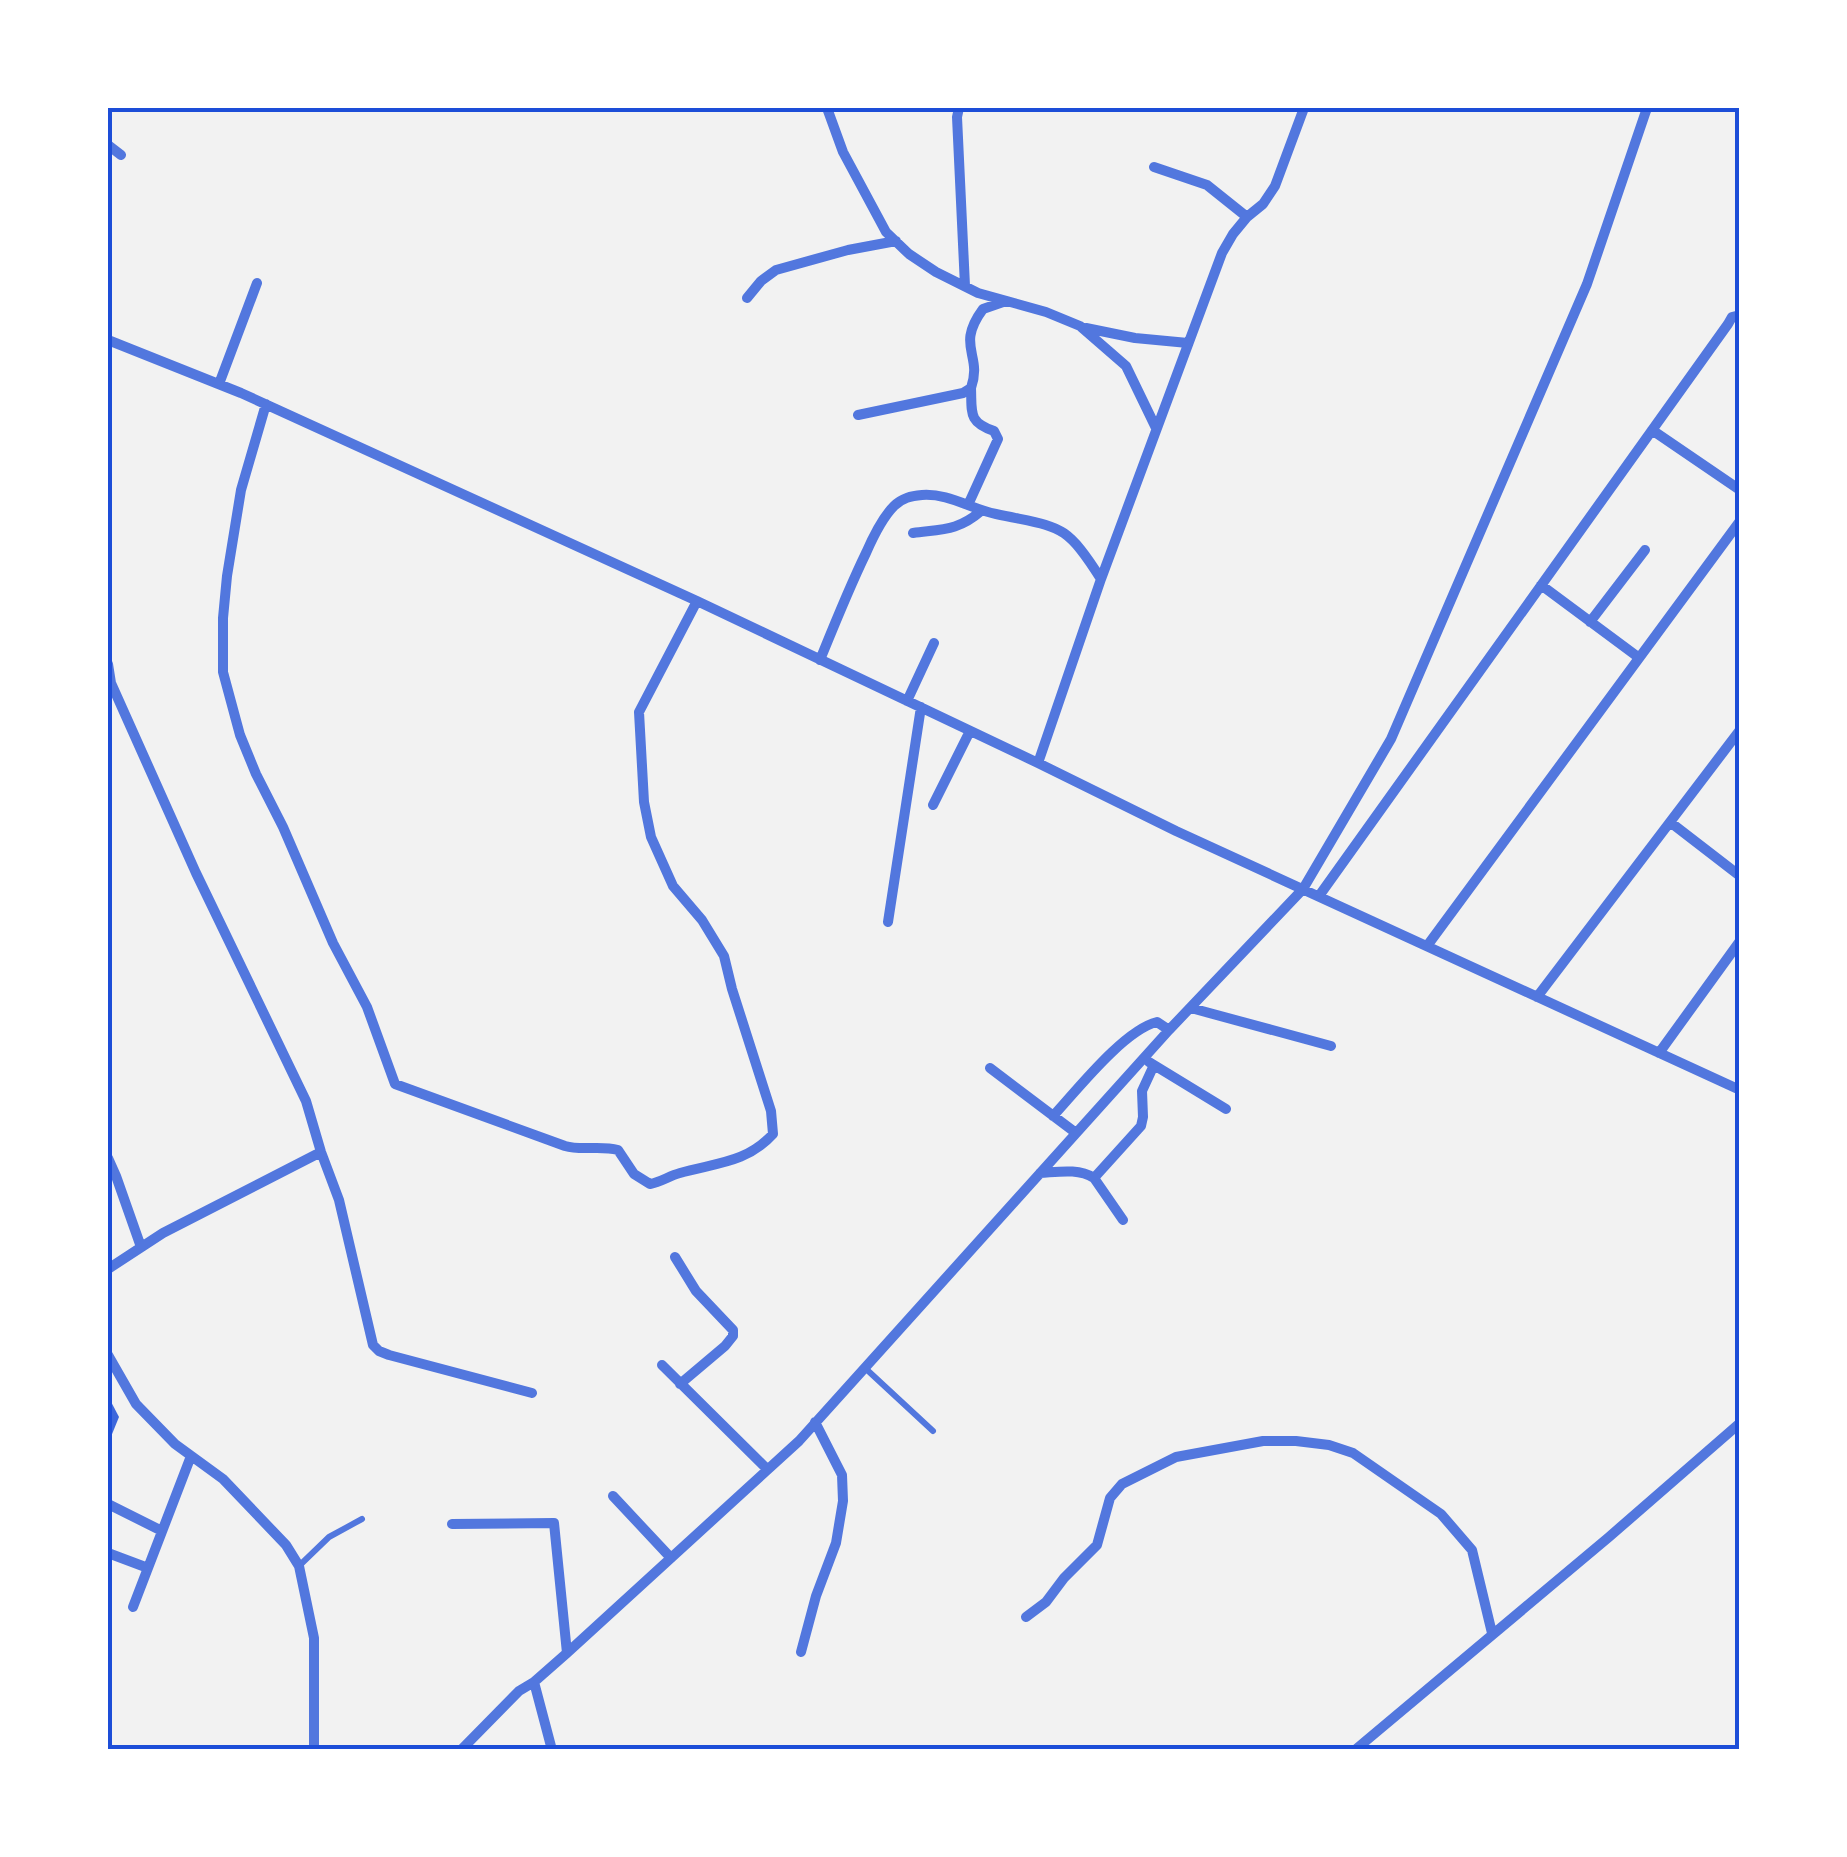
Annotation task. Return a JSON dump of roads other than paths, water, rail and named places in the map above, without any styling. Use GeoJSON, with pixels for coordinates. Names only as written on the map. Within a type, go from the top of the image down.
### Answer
{"type":"FeatureCollection","features":[{"type":"Feature","properties":{"kind":"street"},"geometry":{"type":"LineString","coordinates":[[828,108],[842,152],[886,232],[936,272],[964,286],[1080,326],[1188,344]]}},
{"type":"Feature","properties":{"kind":"street"},"geometry":{"type":"LineString","coordinates":[[959,108],[964,286]]}},
{"type":"Feature","properties":{"kind":"street"},"geometry":{"type":"LineString","coordinates":[[1038,762],[1222,253],[1232,234],[1264,204],[1276,186],[1304,108]]}},
{"type":"Feature","properties":{"kind":"street"},"geometry":{"type":"LineString","coordinates":[[462,1750],[527,1686],[799,1440],[1076,1133],[1149,1062],[1169,1030],[1303,888],[1398,721],[1587,284],[1647,108]]}},
{"type":"Feature","properties":{"kind":"street"},"geometry":{"type":"LineString","coordinates":[[108,145],[122,155]]}},
{"type":"Feature","properties":{"kind":"street"},"geometry":{"type":"LineString","coordinates":[[1154,167],[1207,186],[1247,217]]}},
{"type":"Feature","properties":{"kind":"street"},"geometry":{"type":"LineString","coordinates":[[747,298],[776,270],[896,241]]}},
{"type":"Feature","properties":{"kind":"street"},"geometry":{"type":"LineString","coordinates":[[219,384],[256,283]]}},
{"type":"Feature","properties":{"kind":"street"},"geometry":{"type":"LineString","coordinates":[[968,506],[998,440],[994,431],[974,420],[971,388],[975,368],[968,342],[970,330],[982,308],[1006,301]]}},
{"type":"Feature","properties":{"kind":"street"},"geometry":{"type":"LineString","coordinates":[[1320,896],[1732,317],[1740,314]]}},
{"type":"Feature","properties":{"kind":"street"},"geometry":{"type":"LineString","coordinates":[[1080,326],[1126,366],[1156,428]]}},
{"type":"Feature","properties":{"kind":"street"},"geometry":{"type":"LineString","coordinates":[[108,340],[266,404],[697,600],[1176,831],[1740,1090]]}},
{"type":"Feature","properties":{"kind":"street"},"geometry":{"type":"LineString","coordinates":[[858,415],[963,394],[971,388]]}},
{"type":"Feature","properties":{"kind":"street"},"geometry":{"type":"LineString","coordinates":[[266,404],[241,490],[226,576],[223,672],[256,774],[333,943],[368,1007],[395,1084],[583,1149],[618,1150],[634,1174],[650,1184],[675,1174],[738,1160],[761,1148],[773,1134],[771,1111],[724,956],[702,920],[672,886],[651,837],[644,802],[639,712],[697,600]]}},
{"type":"Feature","properties":{"kind":"street"},"geometry":{"type":"LineString","coordinates":[[1652,430],[1740,490]]}},
{"type":"Feature","properties":{"kind":"street"},"geometry":{"type":"LineString","coordinates":[[820,660],[870,545],[894,506],[908,496],[944,496],[981,510],[1067,532],[1102,579]]}},
{"type":"Feature","properties":{"kind":"street"},"geometry":{"type":"LineString","coordinates":[[913,533],[954,528],[968,523],[981,510]]}},
{"type":"Feature","properties":{"kind":"street"},"geometry":{"type":"LineString","coordinates":[[1427,946],[1740,521]]}},
{"type":"Feature","properties":{"kind":"street"},"geometry":{"type":"LineString","coordinates":[[1590,622],[1645,550]]}},
{"type":"Feature","properties":{"kind":"street"},"geometry":{"type":"LineString","coordinates":[[1542,585],[1638,657]]}},
{"type":"Feature","properties":{"kind":"street"},"geometry":{"type":"LineString","coordinates":[[908,701],[934,642]]}},
{"type":"Feature","properties":{"kind":"street"},"geometry":{"type":"LineString","coordinates":[[108,664],[111,683],[196,873],[306,1101],[340,1200],[374,1345],[389,1355],[532,1393]]}},
{"type":"Feature","properties":{"kind":"street"},"geometry":{"type":"LineString","coordinates":[[888,922],[921,708]]}},
{"type":"Feature","properties":{"kind":"street"},"geometry":{"type":"LineString","coordinates":[[1537,997],[1740,730]]}},
{"type":"Feature","properties":{"kind":"street"},"geometry":{"type":"LineString","coordinates":[[933,805],[970,731]]}},
{"type":"Feature","properties":{"kind":"street"},"geometry":{"type":"LineString","coordinates":[[1670,822],[1740,876]]}},
{"type":"Feature","properties":{"kind":"street"},"geometry":{"type":"LineString","coordinates":[[1659,1054],[1740,941]]}},
{"type":"Feature","properties":{"kind":"street"},"geometry":{"type":"LineString","coordinates":[[1191,1008],[1331,1046]]}},
{"type":"Feature","properties":{"kind":"street"},"geometry":{"type":"LineString","coordinates":[[1053,1116],[1140,1028],[1156,1022],[1169,1030]]}},
{"type":"Feature","properties":{"kind":"street"},"geometry":{"type":"LineString","coordinates":[[1149,1062],[1226,1108]]}},
{"type":"Feature","properties":{"kind":"street"},"geometry":{"type":"LineString","coordinates":[[1094,1178],[1141,1126],[1142,1091],[1149,1062]]}},
{"type":"Feature","properties":{"kind":"street"},"geometry":{"type":"LineString","coordinates":[[990,1068],[1076,1133]]}},
{"type":"Feature","properties":{"kind":"street"},"geometry":{"type":"LineString","coordinates":[[108,1269],[163,1233],[321,1152]]}},
{"type":"Feature","properties":{"kind":"street"},"geometry":{"type":"LineString","coordinates":[[108,1158],[142,1246]]}},
{"type":"Feature","properties":{"kind":"street"},"geometry":{"type":"LineString","coordinates":[[1040,1173],[1080,1171],[1094,1178],[1124,1220]]}},
{"type":"Feature","properties":{"kind":"street"},"geometry":{"type":"LineString","coordinates":[[675,1257],[696,1290],[733,1330],[725,1346],[680,1384]]}},
{"type":"Feature","properties":{"kind":"street"},"geometry":{"type":"LineString","coordinates":[[108,1355],[136,1404],[175,1444],[223,1480],[286,1544],[299,1566],[314,1638],[314,1750]]}},
{"type":"Feature","properties":{"kind":"street"},"geometry":{"type":"LineString","coordinates":[[662,1365],[767,1469]]}},
{"type":"Feature","properties":{"kind":"street"},"geometry":{"type":"LineString","coordinates":[[801,1652],[836,1543],[843,1501],[842,1476],[815,1422]]}},
{"type":"Feature","properties":{"kind":"street"},"geometry":{"type":"LineString","coordinates":[[1355,1750],[1740,1423]]}},
{"type":"Feature","properties":{"kind":"street"},"geometry":{"type":"LineString","coordinates":[[1026,1618],[1046,1602],[1097,1544],[1110,1498],[1122,1484],[1176,1457],[1263,1441],[1296,1441],[1353,1452],[1440,1514],[1472,1550],[1492,1634]]}},
{"type":"Feature","properties":{"kind":"street"},"geometry":{"type":"LineString","coordinates":[[133,1607],[191,1456]]}},
{"type":"Feature","properties":{"kind":"street"},"geometry":{"type":"LineString","coordinates":[[613,1496],[671,1558]]}},
{"type":"Feature","properties":{"kind":"street"},"geometry":{"type":"LineString","coordinates":[[108,1504],[162,1530]]}},
{"type":"Feature","properties":{"kind":"street"},"geometry":{"type":"LineString","coordinates":[[452,1524],[554,1523],[567,1653]]}},
{"type":"Feature","properties":{"kind":"street"},"geometry":{"type":"LineString","coordinates":[[108,1553],[148,1568]]}},
{"type":"Feature","properties":{"kind":"street"},"geometry":{"type":"LineString","coordinates":[[527,1686],[552,1750]]}},
{"type":"Feature","properties":{"kind":"lane"},"geometry":{"type":"LineString","coordinates":[[864,1368],[933,1431]]}},
{"type":"Feature","properties":{"kind":"lane"},"geometry":{"type":"LineString","coordinates":[[299,1566],[329,1536],[362,1519]]}}]}
